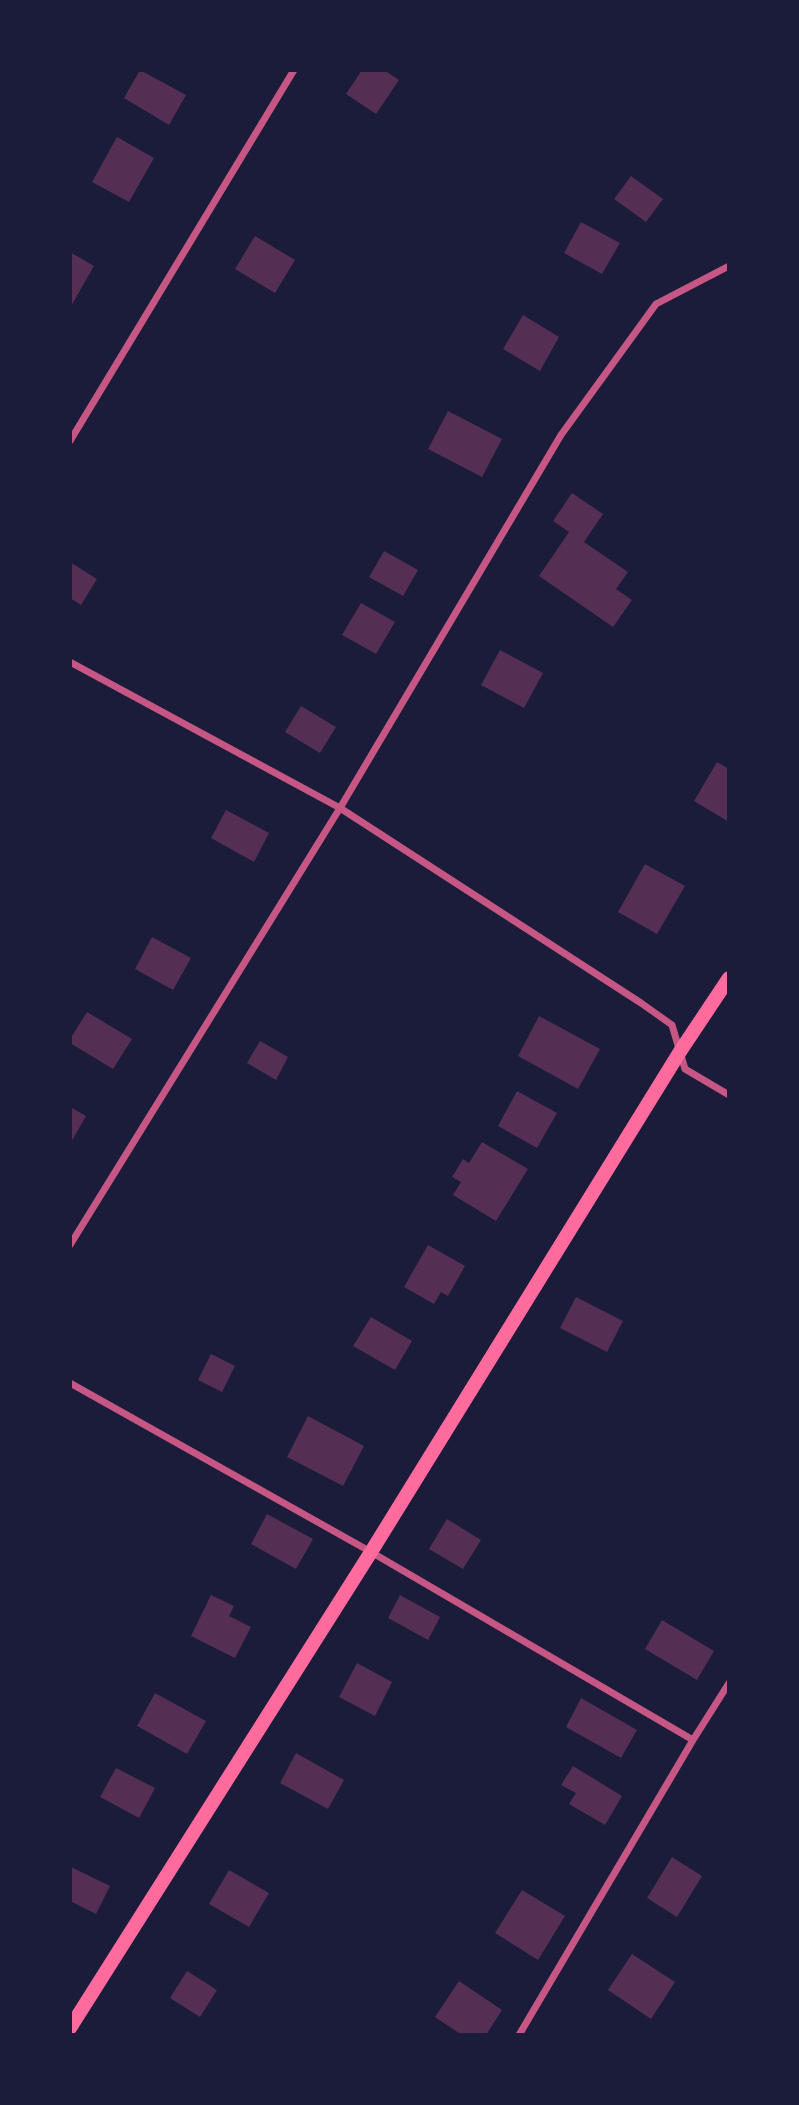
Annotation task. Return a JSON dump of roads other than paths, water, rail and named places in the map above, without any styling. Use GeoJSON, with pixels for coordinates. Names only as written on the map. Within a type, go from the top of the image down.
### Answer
{"type":"FeatureCollection","features":[{"type":"Feature","properties":{"kind":"main road"},"geometry":{"type":"LineString","coordinates":[[70,2028],[729,978]]}},
{"type":"Feature","properties":{"kind":"street"},"geometry":{"type":"LineString","coordinates":[[70,441],[294,70]]}},
{"type":"Feature","properties":{"kind":"street"},"geometry":{"type":"LineString","coordinates":[[70,1245],[340,808],[388,723],[569,424],[656,304],[729,266]]}},
{"type":"Feature","properties":{"kind":"street"},"geometry":{"type":"LineString","coordinates":[[70,662],[340,808],[672,1025],[685,1069],[729,1095]]}},
{"type":"Feature","properties":{"kind":"street"},"geometry":{"type":"LineString","coordinates":[[70,1383],[371,1552],[693,1740]]}},
{"type":"Feature","properties":{"kind":"street"},"geometry":{"type":"LineString","coordinates":[[520,2035],[729,1683]]}}]}
